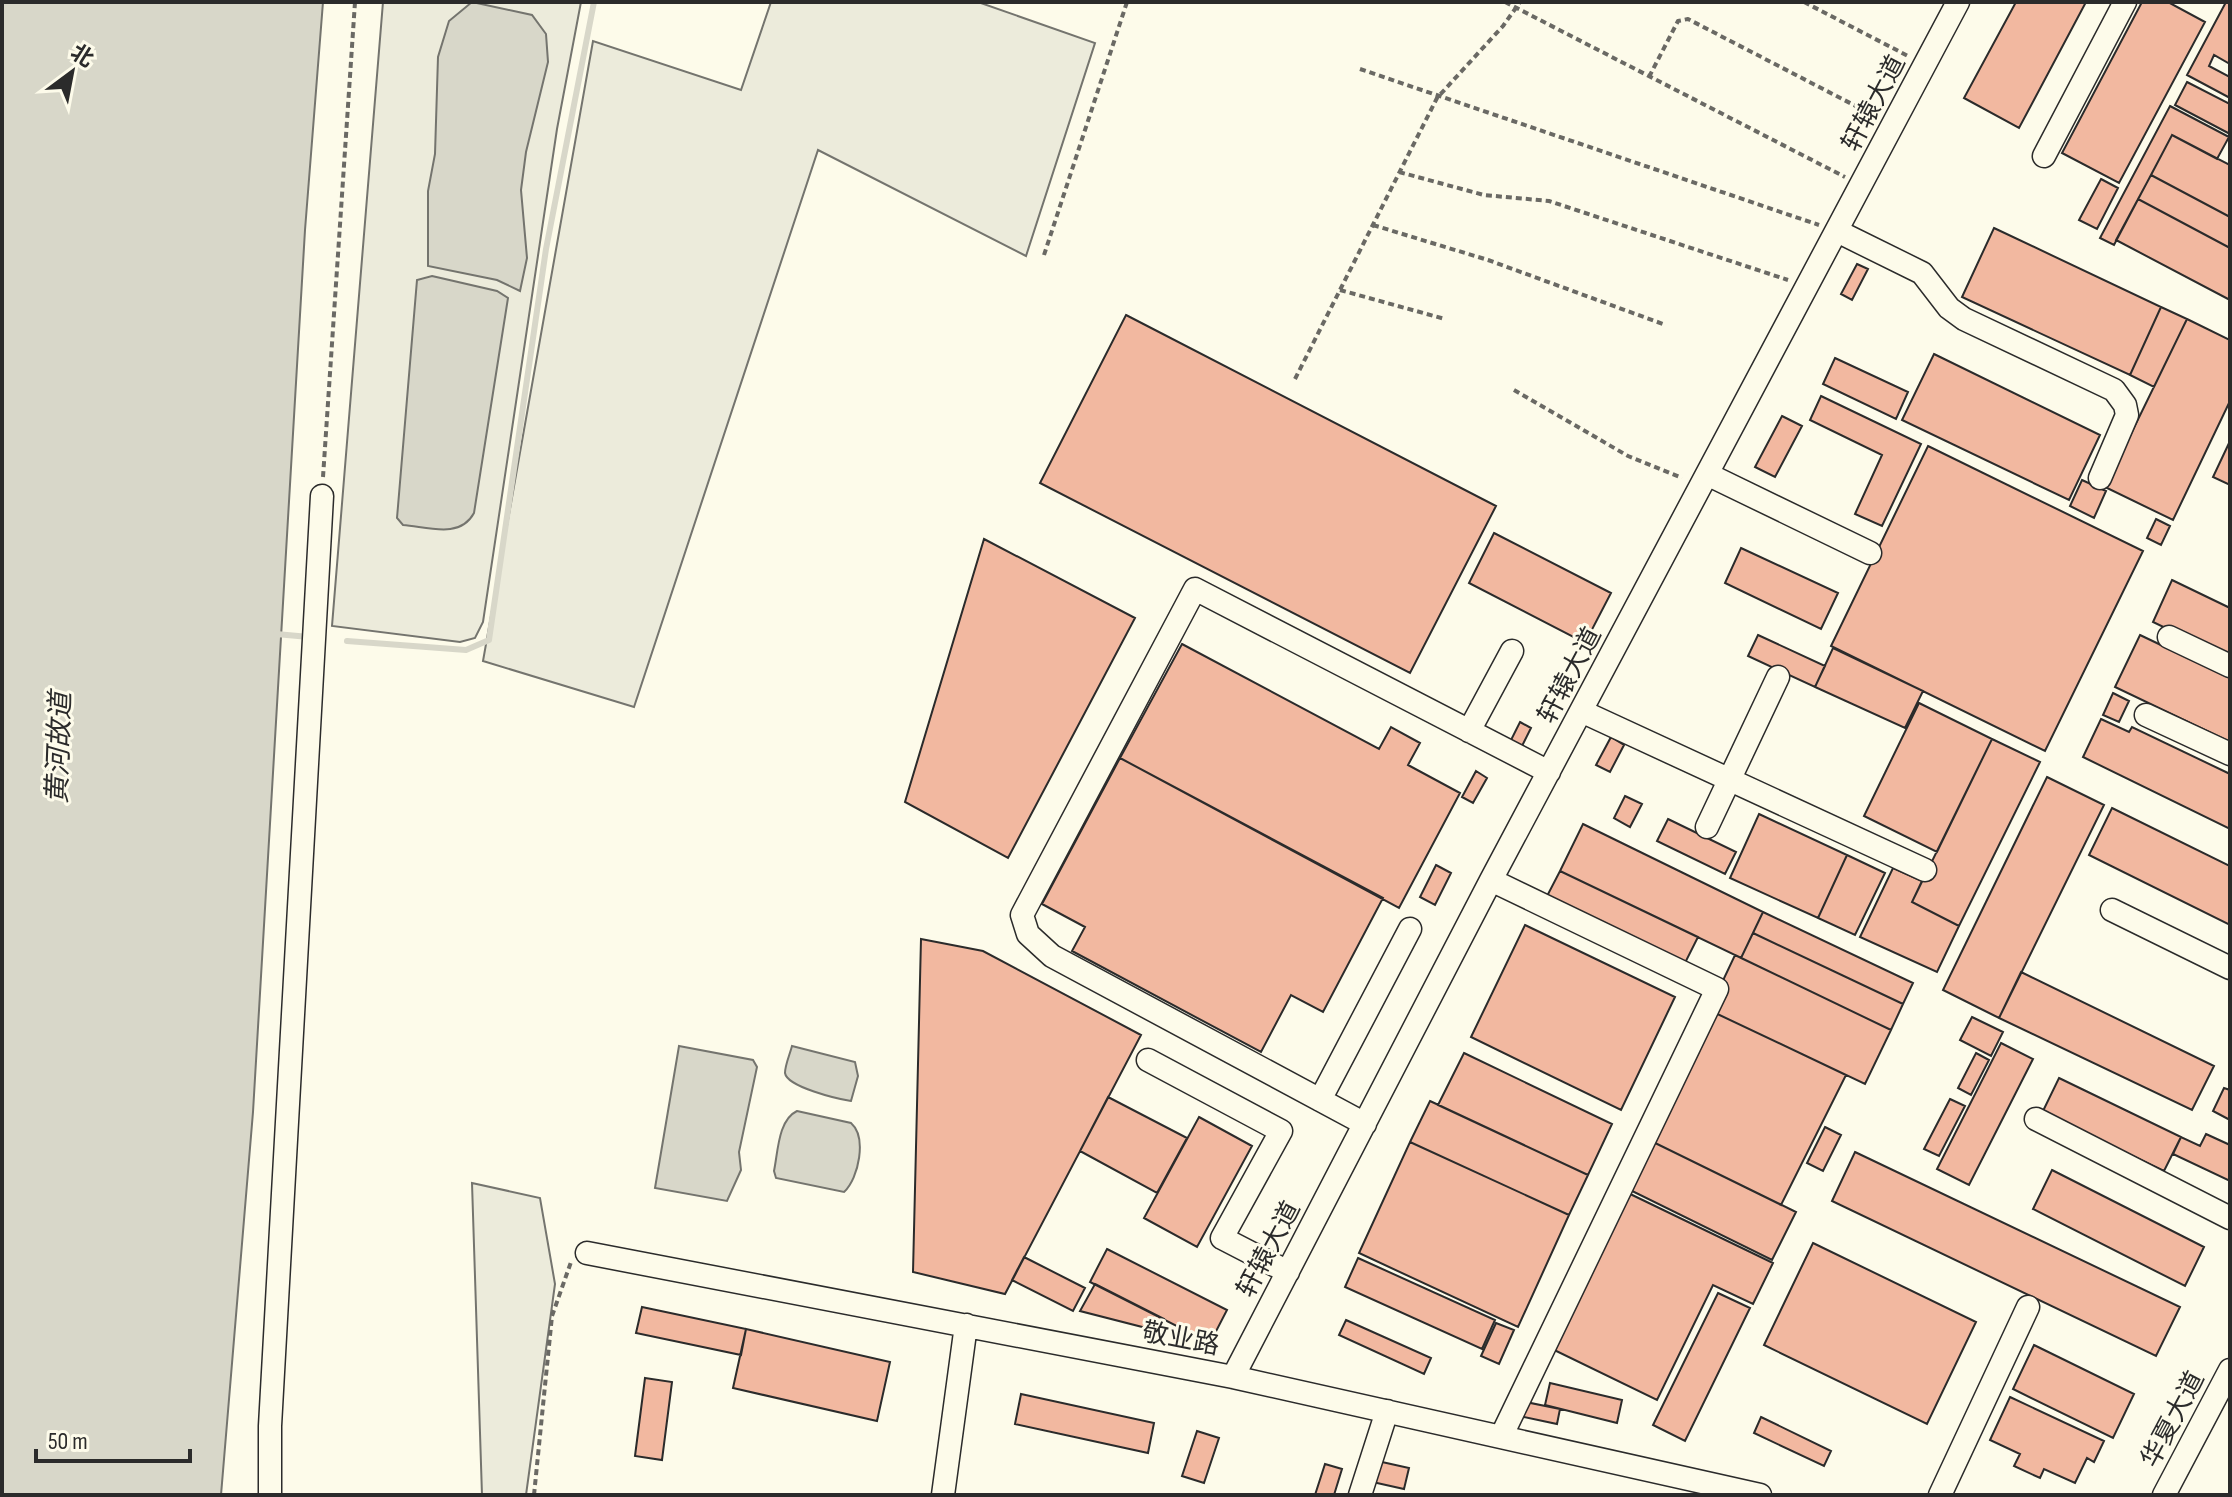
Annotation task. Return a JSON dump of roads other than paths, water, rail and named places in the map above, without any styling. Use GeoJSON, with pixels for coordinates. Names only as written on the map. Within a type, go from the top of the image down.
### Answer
{"type":"FeatureCollection","features":[{"type":"Feature","properties":{"kind":"street","name":"轩辕大道"},"geometry":{"type":"LineString","coordinates":[[1233,1377],[1491,880],[1958,2]]}},
{"type":"Feature","properties":{"kind":"street"},"geometry":{"type":"LineString","coordinates":[[2044,156],[2125,2]]}},
{"type":"Feature","properties":{"kind":"street"},"geometry":{"type":"LineString","coordinates":[[1837,231],[1922,273],[1949,308],[1964,319],[2114,390],[2125,405],[2127,415],[2100,478]]}},
{"type":"Feature","properties":{"kind":"street"},"geometry":{"type":"LineString","coordinates":[[1704,480],[1870,553]]}},
{"type":"Feature","properties":{"kind":"street"},"geometry":{"type":"LineString","coordinates":[[275,1494],[271,1410],[322,496]]}},
{"type":"Feature","properties":{"kind":"street"},"geometry":{"type":"LineString","coordinates":[[1365,1124],[1052,956],[1028,934],[1022,915],[1195,589],[1549,772]]}},
{"type":"Feature","properties":{"kind":"street"},"geometry":{"type":"LineString","coordinates":[[2169,637],[2230,666]]}},
{"type":"Feature","properties":{"kind":"street"},"geometry":{"type":"LineString","coordinates":[[1469,731],[1512,651]]}},
{"type":"Feature","properties":{"kind":"street"},"geometry":{"type":"LineString","coordinates":[[1707,827],[1778,677]]}},
{"type":"Feature","properties":{"kind":"street"},"geometry":{"type":"LineString","coordinates":[[1581,711],[1925,870]]}},
{"type":"Feature","properties":{"kind":"street"},"geometry":{"type":"LineString","coordinates":[[2146,715],[2230,754]]}},
{"type":"Feature","properties":{"kind":"street"},"geometry":{"type":"LineString","coordinates":[[1491,880],[1717,989],[1501,1437]]}},
{"type":"Feature","properties":{"kind":"street"},"geometry":{"type":"LineString","coordinates":[[2112,910],[2230,968]]}},
{"type":"Feature","properties":{"kind":"street"},"geometry":{"type":"LineString","coordinates":[[1320,1100],[1410,929]]}},
{"type":"Feature","properties":{"kind":"street"},"geometry":{"type":"LineString","coordinates":[[1148,1060],[1281,1131],[1222,1238],[1288,1272]]}},
{"type":"Feature","properties":{"kind":"street"},"geometry":{"type":"LineString","coordinates":[[2036,1119],[2230,1218]]}},
{"type":"Feature","properties":{"kind":"street","name":"敬业路"},"geometry":{"type":"LineString","coordinates":[[587,1253],[1233,1377],[1760,1495]]}},
{"type":"Feature","properties":{"kind":"street"},"geometry":{"type":"LineString","coordinates":[[1940,1495],[2028,1307]]}},
{"type":"Feature","properties":{"kind":"street"},"geometry":{"type":"LineString","coordinates":[[943,1495],[966,1325]]}},
{"type":"Feature","properties":{"kind":"street","name":"华夏大道"},"geometry":{"type":"LineString","coordinates":[[2164,1495],[2230,1370]]}},
{"type":"Feature","properties":{"kind":"street"},"geometry":{"type":"LineString","coordinates":[[1360,1495],[1387,1411]]}},
{"type":"Feature","properties":{"kind":"water","name":"黄河故道"},"geometry":{"type":"Polygon","coordinates":[[[2,2],[323,2],[305,230],[253,1112],[221,1495],[2,1495],[2,2]]]}},
{"type":"Feature","properties":{"kind":"water"},"geometry":{"type":"Polygon","coordinates":[[[472,2],[532,15],[546,34],[548,62],[526,152],[521,190],[527,258],[520,291],[497,280],[428,266],[428,191],[435,154],[438,57],[449,21],[472,2]]]}},
{"type":"Feature","properties":{"kind":"water"},"geometry":{"type":"Polygon","coordinates":[[[432,276],[497,291],[508,298],[474,513],[461,526],[443,530],[403,525],[397,518],[417,280],[432,276]]]}},
{"type":"Feature","properties":{"kind":"water"},"geometry":{"type":"Polygon","coordinates":[[[679,1046],[753,1060],[757,1067],[739,1152],[741,1170],[727,1201],[655,1188],[679,1046]]]}},
{"type":"Feature","properties":{"kind":"water"},"geometry":{"type":"Polygon","coordinates":[[[792,1046],[855,1062],[858,1076],[851,1101],[814,1092],[788,1078],[785,1070],[792,1046]]]}},
{"type":"Feature","properties":{"kind":"water"},"geometry":{"type":"Polygon","coordinates":[[[797,1111],[851,1123],[856,1129],[859,1158],[854,1177],[844,1192],[776,1178],[774,1171],[782,1129],[797,1111]]]}},
{"type":"Feature","properties":{"kind":"waterway"},"geometry":{"type":"LineString","coordinates":[[347,641],[466,650],[489,640],[546,249],[594,2]]}},
{"type":"Feature","properties":{"kind":"waterway"},"geometry":{"type":"LineString","coordinates":[[276,634],[309,637]]}}]}
